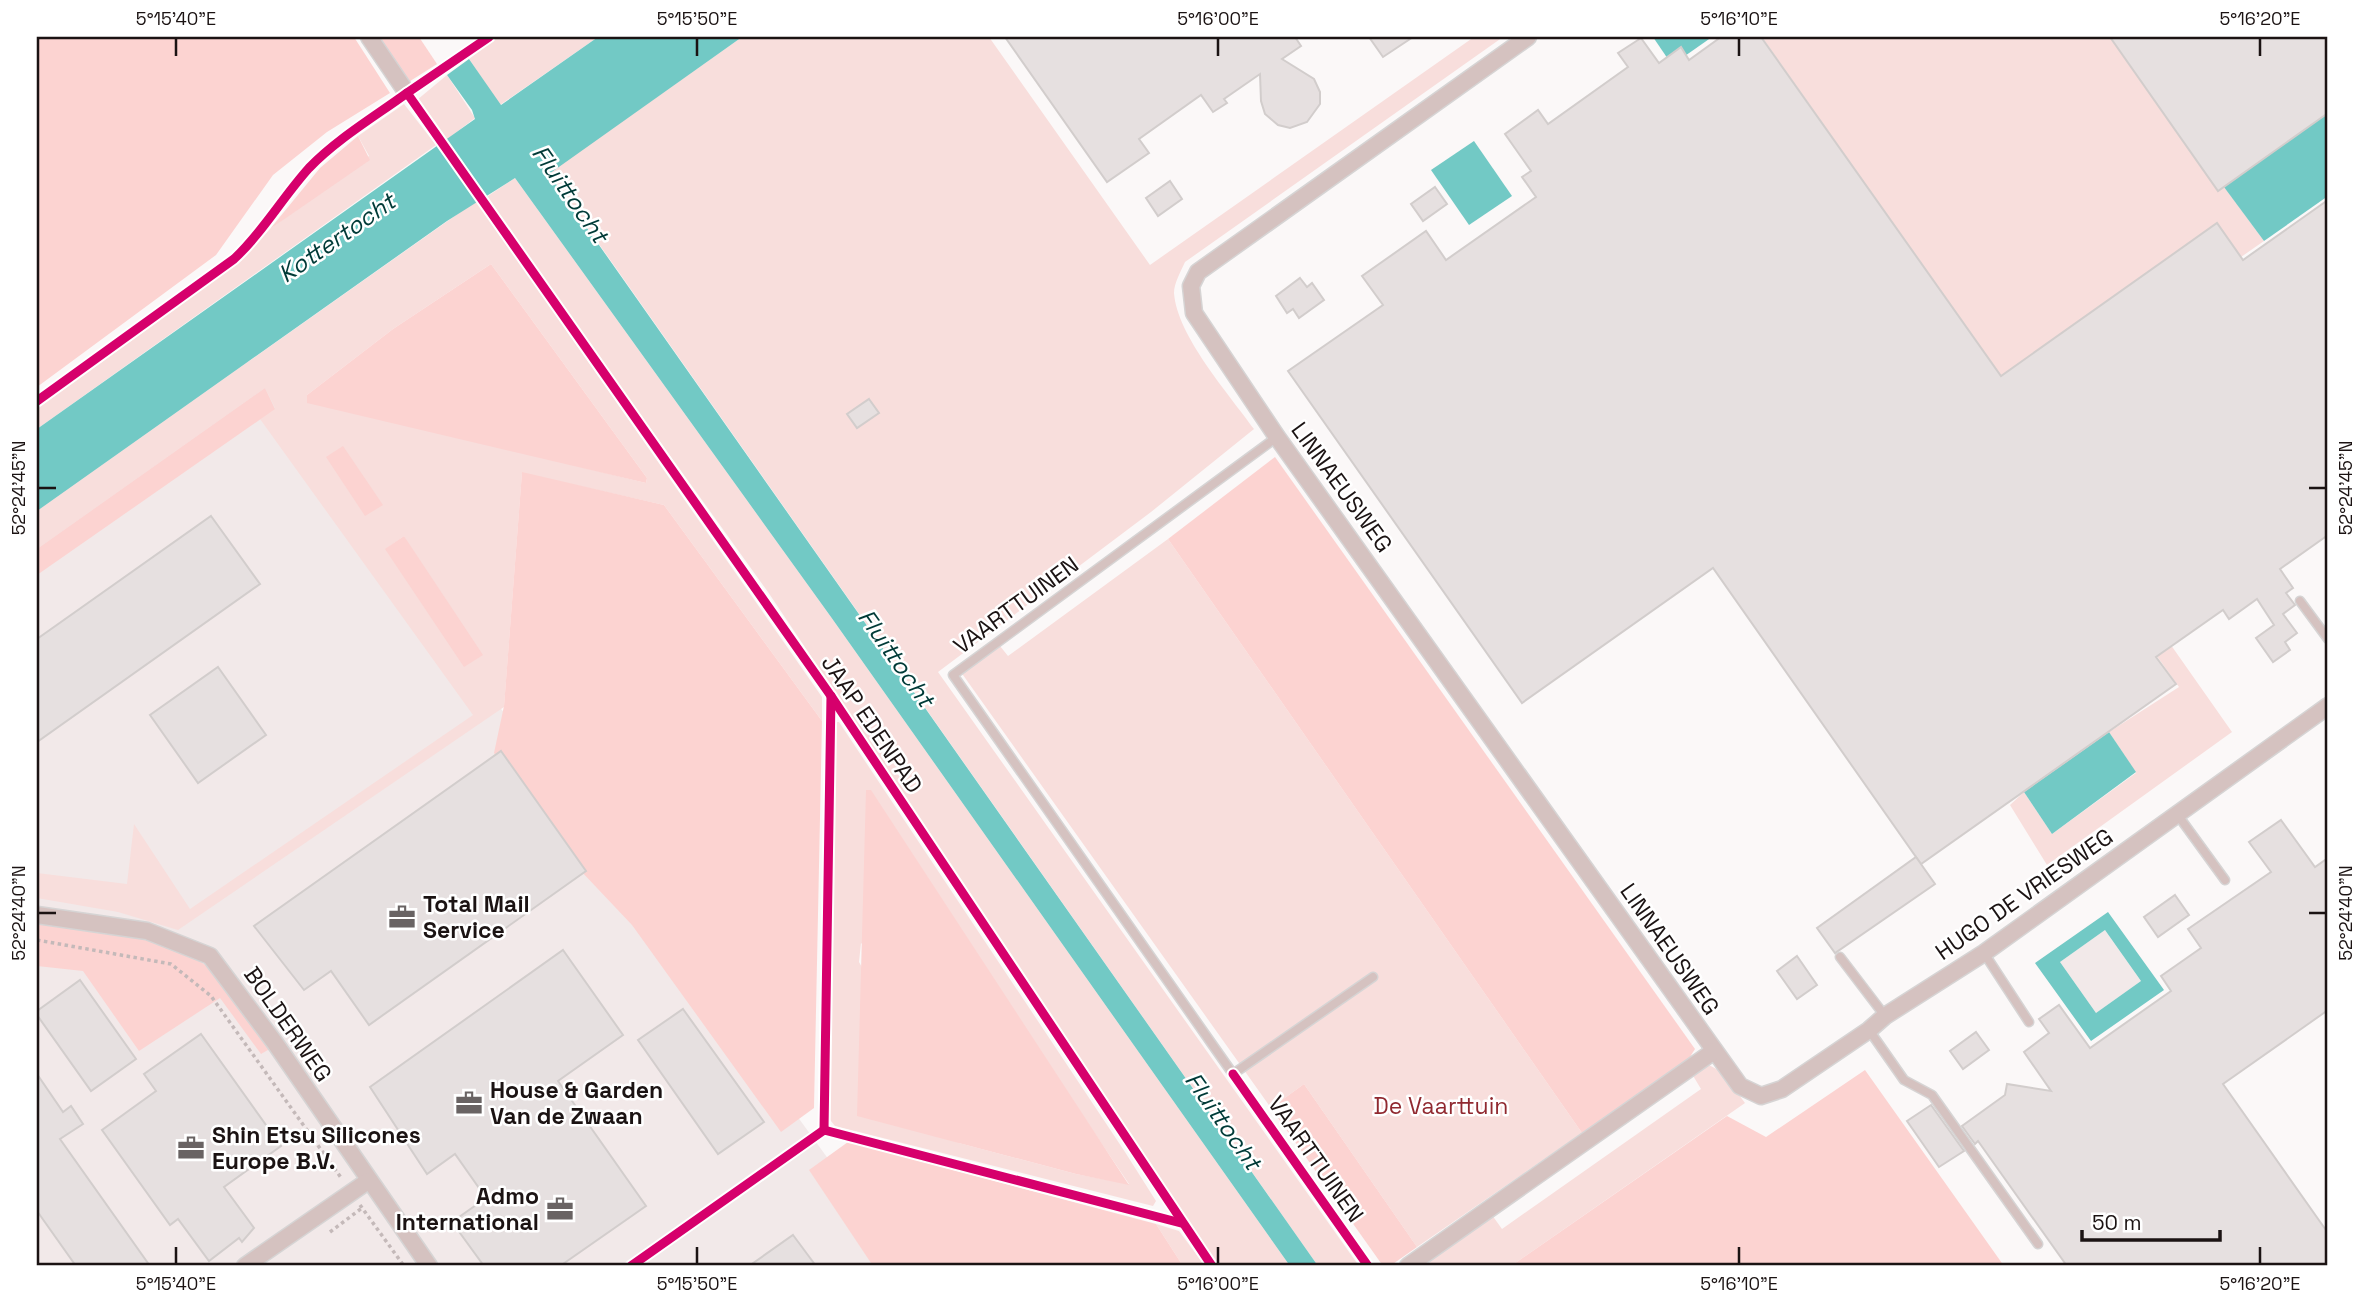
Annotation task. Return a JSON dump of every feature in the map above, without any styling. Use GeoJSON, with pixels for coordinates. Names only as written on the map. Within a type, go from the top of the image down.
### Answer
{"type":"FeatureCollection","features":[{"type":"Feature","properties":{"kind":"street"},"geometry":{"type":"LineString","coordinates":[[369,37],[407,93]]}},
{"type":"Feature","properties":{"kind":"street","name":"LINNAEUSWEG"},"geometry":{"type":"LineString","coordinates":[[1528,37],[1198,272],[1191,286],[1194,313],[1277,437],[1740,1086]]}},
{"type":"Feature","properties":{"kind":"street","name":"HUGO DE VRIESWEG"},"geometry":{"type":"LineString","coordinates":[[1740,1086],[1754,1095],[1775,1093],[1870,1030],[1885,1016],[1984,953],[2328,706]]}},
{"type":"Feature","properties":{"kind":"street","name":"BOLDERWEG"},"geometry":{"type":"LineString","coordinates":[[37,915],[147,931],[210,956],[275,1043],[429,1266]]}},
{"type":"Feature","properties":{"kind":"street","name":"LINNAEUSWEG"},"geometry":{"type":"LineString","coordinates":[[1408,1266],[1714,1051]]}},
{"type":"Feature","properties":{"kind":"street"},"geometry":{"type":"LineString","coordinates":[[245,1266],[368,1181]]}},
{"type":"Feature","properties":{"kind":"lane","name":"VAARTTUINEN"},"geometry":{"type":"LineString","coordinates":[[1277,437],[953,675],[1233,1074],[1373,977]]}},
{"type":"Feature","properties":{"kind":"lane"},"geometry":{"type":"LineString","coordinates":[[2300,601],[2328,639]]}},
{"type":"Feature","properties":{"kind":"lane"},"geometry":{"type":"LineString","coordinates":[[2177,814],[2225,880]]}},
{"type":"Feature","properties":{"kind":"lane"},"geometry":{"type":"LineString","coordinates":[[1984,953],[2029,1022]]}},
{"type":"Feature","properties":{"kind":"lane"},"geometry":{"type":"LineString","coordinates":[[1840,957],[1885,1016]]}},
{"type":"Feature","properties":{"kind":"lane"},"geometry":{"type":"LineString","coordinates":[[1870,1030],[1904,1080],[1932,1095],[2038,1244]]}},
{"type":"Feature","properties":{"kind":"path"},"geometry":{"type":"LineString","coordinates":[[37,940],[171,964],[211,996],[404,1266]]}},
{"type":"Feature","properties":{"kind":"path"},"geometry":{"type":"LineString","coordinates":[[330,1232],[362,1208]]}},
{"type":"Feature","properties":{"kind":"shaded area"},"geometry":{"type":"Polygon","coordinates":[[[37,37],[354,37],[390,93],[327,132],[273,175],[216,255],[37,387],[37,37]]]}},
{"type":"Feature","properties":{"kind":"shaded area"},"geometry":{"type":"Polygon","coordinates":[[[376,37],[419,37],[437,64],[407,83],[376,37]]]}},
{"type":"Feature","properties":{"kind":"shaded area"},"geometry":{"type":"Polygon","coordinates":[[[358,136],[370,160],[270,229],[320,168],[358,136]]]}},
{"type":"Feature","properties":{"kind":"shaded area"},"geometry":{"type":"Polygon","coordinates":[[[491,264],[647,478],[646,483],[307,403],[307,395],[393,329],[491,264]]]}},
{"type":"Feature","properties":{"kind":"shaded area"},"geometry":{"type":"Polygon","coordinates":[[[228,333],[906,1266],[37,1266],[37,468],[228,333]]]}},
{"type":"Feature","properties":{"kind":"shaded area"},"geometry":{"type":"Polygon","coordinates":[[[265,388],[275,409],[37,575],[37,549],[265,388]]]}},
{"type":"Feature","properties":{"kind":"shaded area"},"geometry":{"type":"Polygon","coordinates":[[[343,446],[383,505],[365,516],[326,457],[343,446]]]}},
{"type":"Feature","properties":{"kind":"shaded area"},"geometry":{"type":"Polygon","coordinates":[[[1275,457],[1695,1049],[1688,1060],[1582,1133],[1168,539],[1275,457]]]}},
{"type":"Feature","properties":{"kind":"shaded area"},"geometry":{"type":"Polygon","coordinates":[[[522,472],[664,505],[822,721],[814,1108],[781,1132],[632,925],[580,870],[494,753],[504,706],[522,472]]]}},
{"type":"Feature","properties":{"kind":"shaded area"},"geometry":{"type":"Polygon","coordinates":[[[404,536],[483,655],[464,667],[385,549],[404,536]]]}},
{"type":"Feature","properties":{"kind":"shaded area"},"geometry":{"type":"Polygon","coordinates":[[[866,790],[871,790],[1129,1185],[1076,1174],[857,1116],[866,790]]]}},
{"type":"Feature","properties":{"kind":"shaded area"},"geometry":{"type":"Polygon","coordinates":[[[37,922],[137,937],[162,943],[185,953],[206,965],[224,982],[273,1047],[261,1054],[220,998],[139,1051],[83,971],[37,966],[37,922]]]}},
{"type":"Feature","properties":{"kind":"shaded area"},"geometry":{"type":"Polygon","coordinates":[[[2105,930],[2141,981],[2096,1013],[2060,962],[2105,930]]]}},
{"type":"Feature","properties":{"kind":"shaded area"},"geometry":{"type":"Polygon","coordinates":[[[1865,1070],[2004,1266],[1511,1266],[1727,1116],[1766,1137],[1865,1070]]]}},
{"type":"Feature","properties":{"kind":"shaded area"},"geometry":{"type":"Polygon","coordinates":[[[1304,1084],[1417,1247],[1390,1266],[1383,1266],[1271,1108],[1304,1084]]]}},
{"type":"Feature","properties":{"kind":"shaded area"},"geometry":{"type":"Polygon","coordinates":[[[848,1142],[1156,1224],[1183,1266],[873,1266],[809,1170],[848,1142]]]}},
{"type":"Feature","properties":{"kind":"green space"},"geometry":{"type":"Polygon","coordinates":[[[498,37],[598,37],[500,105],[469,59],[498,37]]]}},
{"type":"Feature","properties":{"kind":"green space"},"geometry":{"type":"Polygon","coordinates":[[[742,37],[989,37],[1150,265],[1474,37],[1503,37],[1185,262],[1176,281],[1174,293],[1184,327],[1206,364],[1254,429],[1151,512],[938,672],[1359,1266],[1318,1266],[549,173],[742,37]]]}},
{"type":"Feature","properties":{"kind":"green space"},"geometry":{"type":"Polygon","coordinates":[[[1762,37],[2115,37],[2264,241],[2241,257],[2218,224],[1989,386],[2232,732],[2047,865],[2010,805],[2024,792],[2052,834],[2136,773],[2109,732],[2179,687],[1961,383],[1990,362],[1762,37]]]}},
{"type":"Feature","properties":{"kind":"green space"},"geometry":{"type":"Polygon","coordinates":[[[447,75],[475,118],[445,141],[417,100],[447,75]]]}},
{"type":"Feature","properties":{"kind":"green space"},"geometry":{"type":"Polygon","coordinates":[[[404,104],[436,145],[37,429],[37,409],[225,273],[270,229],[369,156],[358,136],[404,104]]]}},
{"type":"Feature","properties":{"kind":"green space"},"geometry":{"type":"Polygon","coordinates":[[[515,178],[831,617],[1290,1266],[1219,1266],[768,592],[485,198],[515,178]]]}},
{"type":"Feature","properties":{"kind":"green space"},"geometry":{"type":"Polygon","coordinates":[[[476,201],[822,697],[822,721],[664,505],[522,473],[504,707],[178,930],[118,912],[37,898],[37,873],[127,884],[134,824],[190,909],[473,715],[260,419],[275,408],[265,388],[37,549],[37,511],[476,201]],[[491,264],[393,329],[307,395],[646,483],[647,478],[491,264]],[[404,536],[386,549],[465,667],[404,536]]]}},
{"type":"Feature","properties":{"kind":"green space","name":"De Vaarttuin"},"geometry":{"type":"Polygon","coordinates":[[[1168,539],[1582,1133],[1417,1247],[1304,1084],[1271,1108],[958,668],[996,641],[1008,656],[1168,539]]]}},
{"type":"Feature","properties":{"kind":"green space"},"geometry":{"type":"Polygon","coordinates":[[[836,722],[839,722],[1156,1201],[1153,1206],[835,1126],[827,1116],[836,722]],[[861,943],[859,962],[959,1143],[1076,1174],[1129,1184],[1085,1119],[861,943]]]}},
{"type":"Feature","properties":{"kind":"green space"},"geometry":{"type":"Polygon","coordinates":[[[1707,1064],[1722,1072],[1745,1103],[1511,1266],[1420,1266],[1492,1215],[1502,1229],[1701,1089],[1692,1074],[1707,1064]]]}},
{"type":"Feature","properties":{"kind":"green space"},"geometry":{"type":"Polygon","coordinates":[[[1156,1224],[1179,1231],[1205,1266],[1183,1266],[1156,1224]]]}},
{"type":"Feature","properties":{"kind":"water","name":"Kottertocht"},"geometry":{"type":"Polygon","coordinates":[[[598,37],[742,37],[549,174],[1318,1266],[1290,1266],[831,617],[515,178],[447,221],[37,511],[37,429],[475,119],[472,110],[447,75],[469,59],[501,105],[598,37]]]}},
{"type":"Feature","properties":{"kind":"water"},"geometry":{"type":"Polygon","coordinates":[[[1653,37],[1712,37],[1672,65],[1653,37]]]}},
{"type":"Feature","properties":{"kind":"water"},"geometry":{"type":"Polygon","coordinates":[[[2328,113],[2328,196],[2264,241],[2224,187],[2328,113]]]}},
{"type":"Feature","properties":{"kind":"water"},"geometry":{"type":"Polygon","coordinates":[[[1474,141],[1512,196],[1469,225],[1431,170],[1474,141]]]}},
{"type":"Feature","properties":{"kind":"water"},"geometry":{"type":"Polygon","coordinates":[[[2109,732],[2136,772],[2052,834],[2024,792],[2109,732]]]}},
{"type":"Feature","properties":{"kind":"water"},"geometry":{"type":"Polygon","coordinates":[[[2108,912],[2164,990],[2091,1041],[2035,963],[2108,912]],[[2105,930],[2060,962],[2096,1013],[2141,981],[2105,930]]]}},
{"type":"Feature","properties":{"kind":"building"},"geometry":{"type":"Polygon","coordinates":[[[1005,37],[1295,37],[1301,46],[1282,59],[1314,79],[1320,92],[1320,104],[1307,122],[1290,128],[1278,125],[1265,114],[1261,101],[1260,74],[1224,99],[1227,103],[1213,112],[1201,95],[1139,139],[1149,153],[1107,182],[1005,37]]]}},
{"type":"Feature","properties":{"kind":"building"},"geometry":{"type":"Polygon","coordinates":[[[1369,37],[1413,37],[1383,57],[1369,37]]]}},
{"type":"Feature","properties":{"kind":"building"},"geometry":{"type":"Polygon","coordinates":[[[1721,37],[1761,37],[2001,376],[2217,223],[2243,260],[2328,200],[2328,535],[2280,569],[2293,588],[2286,593],[2295,605],[2283,614],[2297,633],[2285,642],[2290,650],[2273,662],[2256,638],[2274,625],[2257,599],[2229,619],[2223,610],[2156,657],[2176,684],[1921,864],[1713,568],[1522,703],[1288,371],[1383,305],[1362,276],[1426,231],[1446,260],[1536,197],[1522,177],[1531,171],[1505,134],[1538,110],[1548,124],[1628,67],[1618,53],[1641,38],[1659,63],[1681,47],[1689,60],[1721,37]]]}},
{"type":"Feature","properties":{"kind":"building"},"geometry":{"type":"Polygon","coordinates":[[[2110,37],[2328,37],[2328,113],[2218,191],[2110,37]]]}},
{"type":"Feature","properties":{"kind":"building"},"geometry":{"type":"Polygon","coordinates":[[[1170,181],[1182,199],[1158,216],[1146,198],[1170,181]]]}},
{"type":"Feature","properties":{"kind":"building"},"geometry":{"type":"Polygon","coordinates":[[[1435,187],[1447,204],[1423,221],[1411,204],[1435,187]]]}},
{"type":"Feature","properties":{"kind":"building"},"geometry":{"type":"Polygon","coordinates":[[[1300,278],[1307,287],[1312,283],[1324,300],[1299,318],[1293,309],[1287,313],[1276,296],[1300,278]]]}},
{"type":"Feature","properties":{"kind":"building"},"geometry":{"type":"Polygon","coordinates":[[[869,399],[879,413],[857,428],[847,414],[869,399]]]}},
{"type":"Feature","properties":{"kind":"building"},"geometry":{"type":"Polygon","coordinates":[[[211,516],[260,584],[37,742],[37,639],[211,516]]]}},
{"type":"Feature","properties":{"kind":"building"},"geometry":{"type":"Polygon","coordinates":[[[218,667],[266,735],[198,783],[150,715],[218,667]]]}},
{"type":"Feature","properties":{"kind":"building"},"geometry":{"type":"Polygon","coordinates":[[[501,751],[586,871],[369,1025],[331,971],[304,990],[254,926],[501,751]]]}},
{"type":"Feature","properties":{"kind":"building"},"geometry":{"type":"Polygon","coordinates":[[[2281,820],[2315,867],[2328,858],[2328,1010],[2223,1084],[2328,1233],[2328,1266],[2067,1266],[1978,1141],[1975,1144],[1962,1126],[2005,1095],[2007,1084],[2051,1091],[2024,1052],[2049,1033],[2039,1019],[2059,1005],[2090,1048],[2171,991],[2161,976],[2201,948],[2188,929],[2271,872],[2249,842],[2281,820]]]}},
{"type":"Feature","properties":{"kind":"building"},"geometry":{"type":"Polygon","coordinates":[[[1916,857],[1935,884],[1835,953],[1817,928],[1916,857]]]}},
{"type":"Feature","properties":{"kind":"building"},"geometry":{"type":"Polygon","coordinates":[[[2175,895],[2189,915],[2158,937],[2144,917],[2175,895]]]}},
{"type":"Feature","properties":{"kind":"building"},"geometry":{"type":"Polygon","coordinates":[[[563,950],[623,1035],[558,1081],[646,1206],[560,1266],[484,1266],[452,1222],[486,1198],[455,1154],[427,1174],[370,1087],[563,950]]]}},
{"type":"Feature","properties":{"kind":"building"},"geometry":{"type":"Polygon","coordinates":[[[1797,956],[1817,985],[1797,999],[1777,971],[1797,956]]]}},
{"type":"Feature","properties":{"kind":"building"},"geometry":{"type":"Polygon","coordinates":[[[80,980],[136,1059],[91,1091],[37,1015],[37,1011],[80,980]]]}},
{"type":"Feature","properties":{"kind":"building"},"geometry":{"type":"Polygon","coordinates":[[[683,1009],[764,1122],[718,1154],[638,1040],[683,1009]]]}},
{"type":"Feature","properties":{"kind":"building"},"geometry":{"type":"Polygon","coordinates":[[[1976,1032],[1989,1050],[1963,1069],[1950,1051],[1976,1032]]]}},
{"type":"Feature","properties":{"kind":"building"},"geometry":{"type":"Polygon","coordinates":[[[201,1034],[281,1146],[224,1187],[254,1228],[242,1242],[239,1238],[209,1261],[178,1219],[170,1225],[102,1130],[156,1091],[144,1074],[201,1034]]]}},
{"type":"Feature","properties":{"kind":"building"},"geometry":{"type":"Polygon","coordinates":[[[37,1074],[63,1112],[71,1106],[83,1124],[60,1139],[150,1266],[76,1266],[37,1211],[37,1074]]]}},
{"type":"Feature","properties":{"kind":"building"},"geometry":{"type":"Polygon","coordinates":[[[1931,1105],[1964,1151],[1939,1167],[1907,1121],[1931,1105]]]}},
{"type":"Feature","properties":{"kind":"building"},"geometry":{"type":"Polygon","coordinates":[[[793,1235],[816,1266],[749,1266],[793,1235]]]}},
{"type":"Feature","properties":{"kind":"cycle path","name":"JAAP EDENPAD"},"geometry":{"type":"LineString","coordinates":[[489,37],[407,93],[831,696],[1212,1266]]}},
{"type":"Feature","properties":{"kind":"cycle path"},"geometry":{"type":"LineString","coordinates":[[37,401],[234,259],[320,157],[407,93]]}},
{"type":"Feature","properties":{"kind":"cycle path","name":"JAAP EDENPAD"},"geometry":{"type":"LineString","coordinates":[[824,1130],[831,696]]}},
{"type":"Feature","properties":{"kind":"cycle path"},"geometry":{"type":"LineString","coordinates":[[1233,1074],[1368,1266]]}},
{"type":"Feature","properties":{"kind":"cycle path"},"geometry":{"type":"LineString","coordinates":[[631,1266],[824,1130],[1181,1223]]}},
{"type":"Feature","properties":{"kind":"place","name":"Total Mail Service"},"geometry":{"type":"Point","coordinates":[402,917]}},
{"type":"Feature","properties":{"kind":"place","name":"House & Garden Van de Zwaan"},"geometry":{"type":"Point","coordinates":[469,1103]}},
{"type":"Feature","properties":{"kind":"place","name":"Shin Etsu Silicones Europe B.V."},"geometry":{"type":"Point","coordinates":[191,1148]}},
{"type":"Feature","properties":{"kind":"place","name":"Admo International"},"geometry":{"type":"Point","coordinates":[560,1209]}},
{"type":"Feature","properties":{"kind":"water label","name":"Fluittocht"},"geometry":{"type":"Point","coordinates":[570,194]}},
{"type":"Feature","properties":{"kind":"water label","name":"Fluittocht"},"geometry":{"type":"Point","coordinates":[896,658]}},
{"type":"Feature","properties":{"kind":"water label","name":"Fluittocht"},"geometry":{"type":"Point","coordinates":[1223,1121]}}]}
